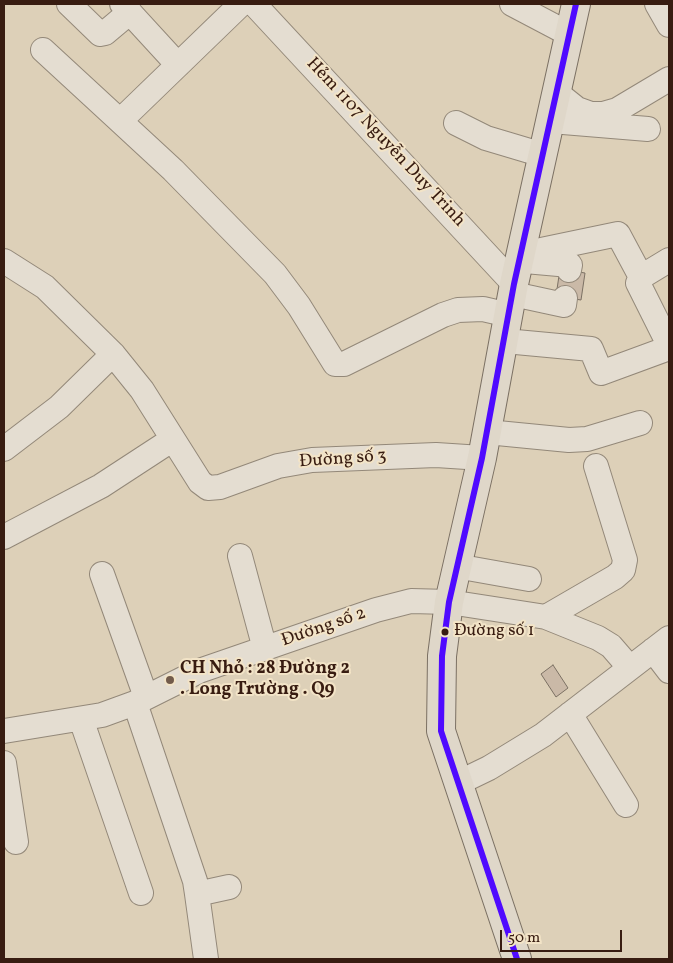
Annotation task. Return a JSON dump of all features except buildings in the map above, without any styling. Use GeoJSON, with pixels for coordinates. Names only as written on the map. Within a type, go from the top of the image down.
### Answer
{"type":"FeatureCollection","features":[{"type":"Feature","properties":{"kind":"main road"},"geometry":{"type":"LineString","coordinates":[[517,959],[440,731],[442,656],[456,566],[484,445],[514,291],[576,4]]}},
{"type":"Feature","properties":{"kind":"street"},"geometry":{"type":"LineString","coordinates":[[70,4],[100,34],[105,32],[126,8],[178,65]]}},
{"type":"Feature","properties":{"kind":"street"},"geometry":{"type":"LineString","coordinates":[[120,121],[241,4]]}},
{"type":"Feature","properties":{"kind":"street","name":"Hẻm 1107 Nguyễn Duy Trinh"},"geometry":{"type":"LineString","coordinates":[[254,4],[514,291]]}},
{"type":"Feature","properties":{"kind":"street"},"geometry":{"type":"LineString","coordinates":[[512,4],[569,34]]}},
{"type":"Feature","properties":{"kind":"street"},"geometry":{"type":"LineString","coordinates":[[657,4],[669,25]]}},
{"type":"Feature","properties":{"kind":"street"},"geometry":{"type":"LineString","coordinates":[[44,50],[179,176],[275,274],[299,306],[335,364],[339,365],[443,315],[458,310],[483,309],[618,234],[640,277]]}},
{"type":"Feature","properties":{"kind":"street"},"geometry":{"type":"LineString","coordinates":[[556,93],[577,109],[591,114],[603,114],[617,110],[669,79]]}},
{"type":"Feature","properties":{"kind":"street"},"geometry":{"type":"LineString","coordinates":[[550,121],[648,129]]}},
{"type":"Feature","properties":{"kind":"street"},"geometry":{"type":"LineString","coordinates":[[456,124],[486,138],[543,156]]}},
{"type":"Feature","properties":{"kind":"street"},"geometry":{"type":"LineString","coordinates":[[514,291],[591,349],[601,373],[669,346],[639,289],[638,283],[640,277],[669,260]]}},
{"type":"Feature","properties":{"kind":"street"},"geometry":{"type":"LineString","coordinates":[[4,261],[45,287],[113,354],[142,390],[173,439],[101,486],[4,537]]}},
{"type":"Feature","properties":{"kind":"street"},"geometry":{"type":"LineString","coordinates":[[514,291],[570,265],[569,270]]}},
{"type":"Feature","properties":{"kind":"street"},"geometry":{"type":"LineString","coordinates":[[514,291],[564,305],[565,298]]}},
{"type":"Feature","properties":{"kind":"street"},"geometry":{"type":"LineString","coordinates":[[4,449],[59,407],[113,354]]}},
{"type":"Feature","properties":{"kind":"street","name":"Đường số 3"},"geometry":{"type":"LineString","coordinates":[[173,439],[200,482],[208,488],[220,487],[278,466],[312,460],[436,455],[484,445],[587,439],[640,423]]}},
{"type":"Feature","properties":{"kind":"street"},"geometry":{"type":"LineString","coordinates":[[546,617],[615,577],[622,570],[625,560],[596,466]]}},
{"type":"Feature","properties":{"kind":"street"},"geometry":{"type":"LineString","coordinates":[[240,556],[265,648]]}},
{"type":"Feature","properties":{"kind":"street"},"geometry":{"type":"LineString","coordinates":[[456,566],[529,579]]}},
{"type":"Feature","properties":{"kind":"street"},"geometry":{"type":"LineString","coordinates":[[102,574],[195,880],[206,959]]}},
{"type":"Feature","properties":{"kind":"street","name":"Đường số 2"},"geometry":{"type":"LineString","coordinates":[[4,731],[81,720],[140,700],[185,677],[265,648],[376,610],[411,601],[449,602],[546,617],[598,638],[611,646],[630,668]]}},
{"type":"Feature","properties":{"kind":"street"},"geometry":{"type":"LineString","coordinates":[[458,783],[489,768],[543,735],[661,644],[669,671]]}},
{"type":"Feature","properties":{"kind":"street"},"geometry":{"type":"LineString","coordinates":[[570,714],[626,805]]}},
{"type":"Feature","properties":{"kind":"street"},"geometry":{"type":"LineString","coordinates":[[81,720],[142,893]]}},
{"type":"Feature","properties":{"kind":"street"},"geometry":{"type":"LineString","coordinates":[[4,763],[16,842]]}},
{"type":"Feature","properties":{"kind":"street"},"geometry":{"type":"LineString","coordinates":[[197,894],[229,887]]}},
{"type":"Feature","properties":{"kind":"transit line"},"geometry":{"type":"LineString","coordinates":[[517,959],[441,731],[442,656],[449,602],[482,458],[514,284],[576,4]]}},
{"type":"Feature","properties":{"kind":"place","name":"Đường số 1"},"geometry":{"type":"Point","coordinates":[445,632]}},
{"type":"Feature","properties":{"kind":"place","name":"CH Nhỏ : 28 Đường 2 . Long Trường . Q9"},"geometry":{"type":"Point","coordinates":[170,680]}}]}
